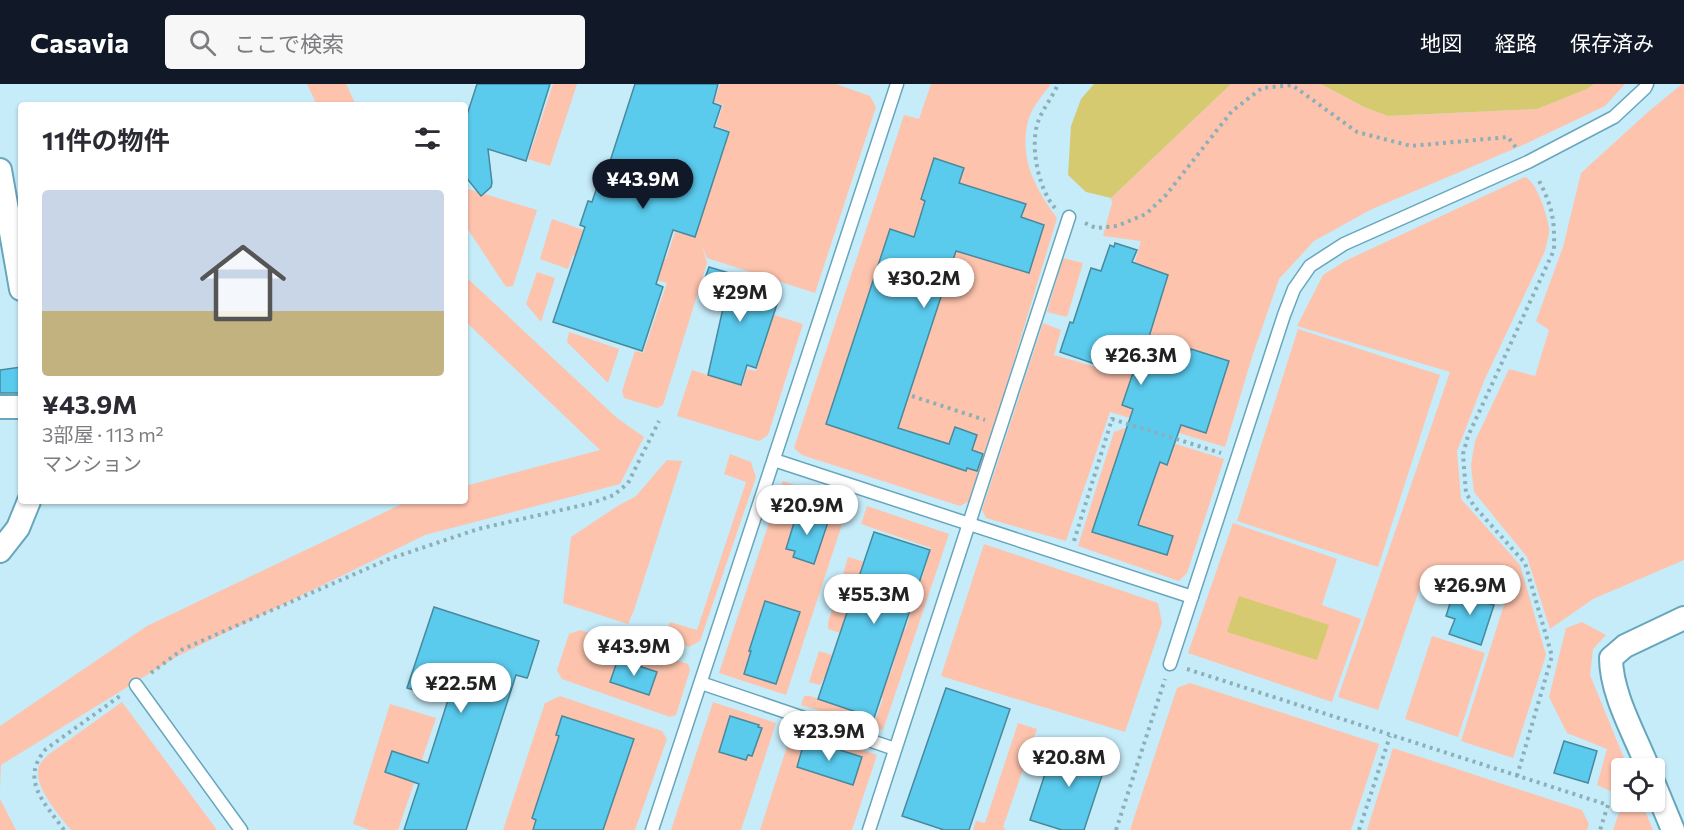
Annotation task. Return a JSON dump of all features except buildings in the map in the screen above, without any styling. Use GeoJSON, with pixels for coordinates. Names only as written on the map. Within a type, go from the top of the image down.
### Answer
{"type":"FeatureCollection","features":[{"type":"Feature","properties":{"kind":"street"},"geometry":{"type":"LineString","coordinates":[[0,170],[18,272]]}},
{"type":"Feature","properties":{"kind":"street"},"geometry":{"type":"LineString","coordinates":[[0,407],[18,407]]}},
{"type":"Feature","properties":{"kind":"street"},"geometry":{"type":"LineString","coordinates":[[0,550],[18,528],[28,504]]}},
{"type":"Feature","properties":{"kind":"street"},"geometry":{"type":"LineString","coordinates":[[1644,758],[1616,689],[1611,672],[1611,658],[1625,646],[1684,618]]}},
{"type":"Feature","properties":{"kind":"street"},"geometry":{"type":"LineString","coordinates":[[1665,811],[1673,830]]}},
{"type":"Feature","properties":{"kind":"lane"},"geometry":{"type":"LineString","coordinates":[[652,830],[897,84]]}},
{"type":"Feature","properties":{"kind":"lane"},"geometry":{"type":"LineString","coordinates":[[1170,664],[1284,315],[1294,289],[1310,266],[1344,244],[1528,162],[1614,117],[1647,84]]}},
{"type":"Feature","properties":{"kind":"lane"},"geometry":{"type":"LineString","coordinates":[[868,830],[1069,217]]}},
{"type":"Feature","properties":{"kind":"lane"},"geometry":{"type":"LineString","coordinates":[[774,460],[969,522],[1192,597]]}},
{"type":"Feature","properties":{"kind":"lane"},"geometry":{"type":"LineString","coordinates":[[701,683],[895,749]]}},
{"type":"Feature","properties":{"kind":"lane"},"geometry":{"type":"LineString","coordinates":[[136,685],[241,830]]}},
{"type":"Feature","properties":{"kind":"path"},"geometry":{"type":"LineString","coordinates":[[1059,84],[1039,118],[1035,138],[1037,171],[1046,198],[1060,213],[1096,228],[1117,226],[1146,214],[1166,195],[1232,111],[1262,88],[1292,85],[1357,132],[1410,146],[1508,137],[1528,162],[1545,191],[1555,219],[1554,250],[1473,426],[1463,454],[1466,493],[1474,506],[1525,563],[1552,656],[1517,776]]}},
{"type":"Feature","properties":{"kind":"path"},"geometry":{"type":"LineString","coordinates":[[912,396],[1001,424]]}},
{"type":"Feature","properties":{"kind":"path"},"geometry":{"type":"LineString","coordinates":[[1069,556],[1112,419],[1238,458]]}},
{"type":"Feature","properties":{"kind":"path"},"geometry":{"type":"LineString","coordinates":[[64,830],[39,794],[34,782],[34,768],[38,758],[46,749],[183,649],[389,559],[478,529],[592,503],[615,495],[628,483],[659,421]]}},
{"type":"Feature","properties":{"kind":"path"},"geometry":{"type":"LineString","coordinates":[[1116,830],[1170,664],[1608,806],[1600,830]]}},
{"type":"Feature","properties":{"kind":"path"},"geometry":{"type":"LineString","coordinates":[[1359,830],[1390,736]]}},
{"type":"Feature","properties":{"kind":"shaded area"},"geometry":{"type":"Polygon","coordinates":[[[307,84],[346,84],[355,102],[316,102],[307,84]]]}},
{"type":"Feature","properties":{"kind":"shaded area"},"geometry":{"type":"Polygon","coordinates":[[[553,84],[577,84],[550,166],[528,159],[553,84]]]}},
{"type":"Feature","properties":{"kind":"shaded area"},"geometry":{"type":"Polygon","coordinates":[[[720,84],[836,84],[870,96],[876,107],[815,293],[707,258],[702,245],[707,263],[663,405],[657,408],[624,398],[622,391],[635,351],[643,353],[667,283],[573,255],[568,269],[540,259],[552,219],[666,259],[675,232],[682,234],[684,228],[697,231],[730,131],[716,126],[723,105],[714,102],[720,84]]]}},
{"type":"Feature","properties":{"kind":"shaded area"},"geometry":{"type":"Polygon","coordinates":[[[931,84],[1051,84],[1032,111],[1028,121],[1026,148],[1027,160],[1036,184],[1057,218],[992,433],[968,502],[960,506],[802,455],[794,448],[904,115],[919,119],[931,84]]]}},
{"type":"Feature","properties":{"kind":"shaded area"},"geometry":{"type":"Polygon","coordinates":[[[1094,84],[1231,84],[1111,198],[1086,192],[1068,175],[1071,126],[1081,99],[1094,84]]]}},
{"type":"Feature","properties":{"kind":"shaded area"},"geometry":{"type":"Polygon","coordinates":[[[1231,84],[1321,84],[1364,107],[1388,116],[1537,109],[1594,84],[1625,84],[1605,106],[1523,145],[1370,210],[1314,241],[1279,279],[1252,357],[1225,447],[1110,412],[1066,541],[986,518],[982,510],[1043,323],[1061,330],[1054,355],[1103,369],[1141,241],[1103,236],[1112,203],[1111,198],[1231,84]]]}},
{"type":"Feature","properties":{"kind":"shaded area"},"geometry":{"type":"Polygon","coordinates":[[[1321,84],[1594,84],[1537,109],[1388,116],[1364,107],[1321,84]]]}},
{"type":"Feature","properties":{"kind":"shaded area"},"geometry":{"type":"Polygon","coordinates":[[[1684,84],[1684,560],[1593,599],[1550,629],[1527,557],[1474,492],[1471,465],[1475,441],[1509,369],[1535,376],[1549,330],[1536,321],[1563,247],[1581,173],[1684,84]]]}},
{"type":"Feature","properties":{"kind":"shaded area"},"geometry":{"type":"Polygon","coordinates":[[[1525,177],[1534,185],[1546,215],[1549,231],[1545,251],[1484,381],[1457,451],[1461,499],[1520,565],[1546,655],[1513,758],[1461,741],[1508,592],[1426,570],[1378,710],[1338,697],[1450,372],[1297,326],[1323,275],[1345,261],[1525,177]]]}},
{"type":"Feature","properties":{"kind":"shaded area"},"geometry":{"type":"Polygon","coordinates":[[[468,189],[537,210],[513,286],[506,287],[468,230],[468,189]]]}},
{"type":"Feature","properties":{"kind":"shaded area"},"geometry":{"type":"Polygon","coordinates":[[[1063,258],[1083,263],[1067,317],[1047,312],[1063,258]]]}},
{"type":"Feature","properties":{"kind":"shaded area"},"geometry":{"type":"Polygon","coordinates":[[[537,272],[555,278],[541,322],[526,304],[537,272]]]}},
{"type":"Feature","properties":{"kind":"shaded area"},"geometry":{"type":"Polygon","coordinates":[[[468,279],[617,418],[644,437],[620,484],[425,535],[176,657],[1,765],[0,790],[0,726],[147,626],[402,504],[468,504],[468,485],[600,450],[468,324],[468,279]]]}},
{"type":"Feature","properties":{"kind":"shaded area"},"geometry":{"type":"Polygon","coordinates":[[[774,315],[803,324],[768,435],[759,441],[677,416],[692,370],[742,386],[747,369],[756,371],[774,315]]]}},
{"type":"Feature","properties":{"kind":"shaded area"},"geometry":{"type":"Polygon","coordinates":[[[1298,329],[1440,375],[1378,567],[1237,521],[1298,329]]]}},
{"type":"Feature","properties":{"kind":"shaded area"},"geometry":{"type":"Polygon","coordinates":[[[569,332],[619,349],[608,383],[567,342],[569,332]]]}},
{"type":"Feature","properties":{"kind":"shaded area"},"geometry":{"type":"Polygon","coordinates":[[[1125,428],[1224,459],[1187,573],[1179,581],[1078,546],[1114,432],[1125,428]]]}},
{"type":"Feature","properties":{"kind":"shaded area"},"geometry":{"type":"Polygon","coordinates":[[[730,454],[751,462],[756,477],[700,641],[689,647],[664,638],[670,622],[697,630],[746,482],[724,474],[730,454]]]}},
{"type":"Feature","properties":{"kind":"shaded area"},"geometry":{"type":"Polygon","coordinates":[[[667,460],[682,461],[628,624],[563,603],[571,537],[636,496],[667,460]]]}},
{"type":"Feature","properties":{"kind":"shaded area"},"geometry":{"type":"Polygon","coordinates":[[[783,481],[849,503],[786,695],[719,673],[783,481]]]}},
{"type":"Feature","properties":{"kind":"shaded area"},"geometry":{"type":"Polygon","coordinates":[[[867,506],[949,534],[883,730],[801,705],[804,696],[810,696],[876,718],[883,698],[824,678],[820,685],[809,682],[819,651],[891,673],[897,651],[828,629],[833,607],[841,607],[906,629],[912,607],[841,582],[848,557],[922,579],[931,548],[861,524],[867,506]]]}},
{"type":"Feature","properties":{"kind":"shaded area"},"geometry":{"type":"Polygon","coordinates":[[[1233,523],[1337,559],[1322,605],[1361,619],[1332,702],[1188,653],[1233,523]]]}},
{"type":"Feature","properties":{"kind":"shaded area"},"geometry":{"type":"Polygon","coordinates":[[[984,544],[1158,603],[1162,623],[1125,732],[941,676],[984,544]]]}},
{"type":"Feature","properties":{"kind":"shaded area"},"geometry":{"type":"Polygon","coordinates":[[[1239,596],[1329,625],[1317,660],[1227,632],[1239,596]]]}},
{"type":"Feature","properties":{"kind":"shaded area"},"geometry":{"type":"Polygon","coordinates":[[[1582,622],[1606,635],[1593,649],[1590,675],[1624,758],[1611,758],[1611,791],[1597,785],[1607,749],[1567,733],[1549,697],[1566,628],[1582,622]]]}},
{"type":"Feature","properties":{"kind":"shaded area"},"geometry":{"type":"Polygon","coordinates":[[[580,630],[688,664],[690,670],[676,715],[670,717],[562,679],[557,670],[569,634],[580,630]]]}},
{"type":"Feature","properties":{"kind":"shaded area"},"geometry":{"type":"Polygon","coordinates":[[[1432,636],[1485,653],[1458,737],[1405,719],[1432,636]]]}},
{"type":"Feature","properties":{"kind":"shaded area"},"geometry":{"type":"Polygon","coordinates":[[[1190,683],[1379,744],[1351,830],[1130,830],[1177,688],[1190,683]]]}},
{"type":"Feature","properties":{"kind":"shaded area"},"geometry":{"type":"Polygon","coordinates":[[[560,696],[662,731],[667,739],[635,830],[503,830],[545,703],[560,696]]]}},
{"type":"Feature","properties":{"kind":"shaded area"},"geometry":{"type":"Polygon","coordinates":[[[122,702],[217,830],[71,830],[54,809],[43,791],[38,774],[39,766],[48,755],[122,702]]]}},
{"type":"Feature","properties":{"kind":"shaded area"},"geometry":{"type":"Polygon","coordinates":[[[713,702],[776,723],[741,830],[671,830],[713,702]]]}},
{"type":"Feature","properties":{"kind":"shaded area"},"geometry":{"type":"Polygon","coordinates":[[[390,704],[436,718],[398,830],[370,830],[353,824],[390,704]]]}},
{"type":"Feature","properties":{"kind":"shaded area"},"geometry":{"type":"Polygon","coordinates":[[[1018,723],[1037,729],[1003,827],[1006,830],[973,830],[976,821],[985,823],[1018,723]]]}},
{"type":"Feature","properties":{"kind":"shaded area"},"geometry":{"type":"Polygon","coordinates":[[[793,728],[877,755],[852,830],[760,830],[793,728]]]}},
{"type":"Feature","properties":{"kind":"shaded area"},"geometry":{"type":"Polygon","coordinates":[[[1393,748],[1582,810],[1589,824],[1587,830],[1367,830],[1393,748]]]}},
{"type":"Feature","properties":{"kind":"shaded area"},"geometry":{"type":"Polygon","coordinates":[[[0,799],[16,830],[0,830],[0,799]]]}},
{"type":"Feature","properties":{"kind":"shaded area"},"geometry":{"type":"Polygon","coordinates":[[[1619,812],[1646,812],[1653,830],[1613,830],[1619,812]]]}}]}
